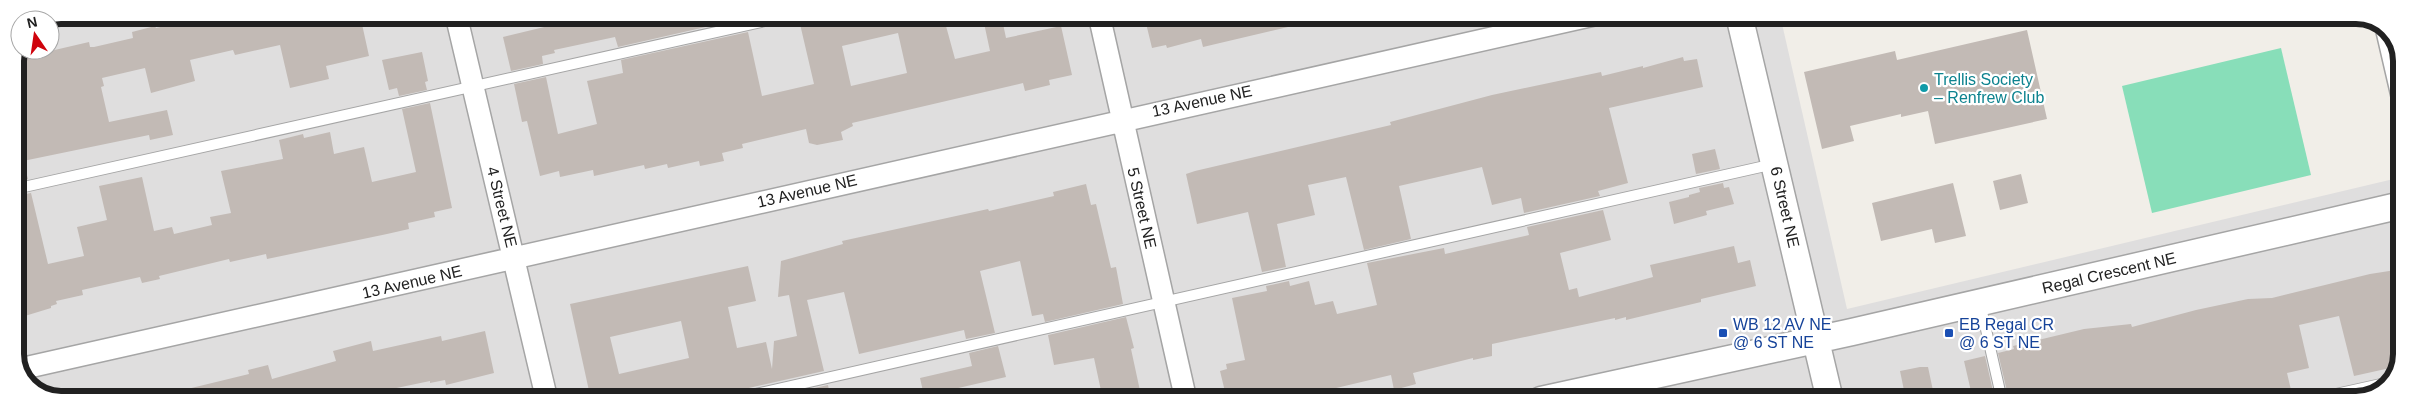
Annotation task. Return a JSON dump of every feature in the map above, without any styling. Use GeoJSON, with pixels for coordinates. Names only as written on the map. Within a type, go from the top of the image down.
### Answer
{"type":"FeatureCollection","features":[{"type":"Feature","properties":{"kind":"street","name":"4 Street NE"},"geometry":{"type":"LineString","coordinates":[[458,24],[545,391]]}},
{"type":"Feature","properties":{"kind":"street","name":"5 Street NE"},"geometry":{"type":"LineString","coordinates":[[1101,24],[1184,391]]}},
{"type":"Feature","properties":{"kind":"street","name":"13 Avenue NE"},"geometry":{"type":"LineString","coordinates":[[26,368],[1122,119],[1553,24]]}},
{"type":"Feature","properties":{"kind":"street","name":"6 Street NE"},"geometry":{"type":"LineString","coordinates":[[1741,24],[1828,391]]}},
{"type":"Feature","properties":{"kind":"street","name":"Regal Crescent NE"},"geometry":{"type":"LineString","coordinates":[[1582,391],[2393,207]]}},
{"type":"Feature","properties":{"kind":"lane"},"geometry":{"type":"LineString","coordinates":[[24,187],[751,24]]}},
{"type":"Feature","properties":{"kind":"lane"},"geometry":{"type":"LineString","coordinates":[[768,391],[1162,300],[1775,164]]}},
{"type":"Feature","properties":{"kind":"lane"},"geometry":{"type":"LineString","coordinates":[[1980,302],[2000,391]]}},
{"type":"Feature","properties":{"kind":"lane"},"geometry":{"type":"LineString","coordinates":[[2350,391],[2376,385]]}},
{"type":"Feature","properties":{"kind":"shaded area"},"geometry":{"type":"Polygon","coordinates":[[[60,24],[1782,24],[1847,309],[2393,179],[2393,359],[2386,377],[2381,382],[2361,391],[56,391],[40,385],[30,375],[24,362],[24,61],[60,60],[60,24]]]}},
{"type":"Feature","properties":{"kind":"green space"},"geometry":{"type":"Polygon","coordinates":[[[2281,48],[2311,175],[2152,213],[2122,86],[2281,48]]]}},
{"type":"Feature","properties":{"kind":"building"},"geometry":{"type":"Polygon","coordinates":[[[173,24],[362,24],[369,56],[326,66],[329,79],[290,88],[280,45],[235,55],[233,50],[190,60],[195,81],[151,93],[145,68],[102,78],[104,86],[101,87],[109,122],[167,110],[173,135],[150,140],[149,135],[24,161],[24,60],[60,60],[60,49],[89,42],[90,47],[94,47],[133,38],[132,32],[155,26],[156,28],[173,24]]]}},
{"type":"Feature","properties":{"kind":"building"},"geometry":{"type":"Polygon","coordinates":[[[557,24],[719,24],[618,47],[615,37],[554,50],[555,53],[542,56],[543,64],[511,71],[503,37],[557,24]]]}},
{"type":"Feature","properties":{"kind":"building"},"geometry":{"type":"Polygon","coordinates":[[[800,24],[945,24],[955,59],[990,51],[984,24],[1003,24],[1006,38],[1061,26],[1072,75],[1049,80],[1050,85],[1025,91],[1023,83],[852,123],[853,126],[841,132],[843,140],[817,145],[809,143],[806,129],[742,144],[743,148],[722,153],[724,161],[700,166],[699,161],[668,168],[667,164],[645,169],[644,165],[594,176],[593,170],[560,177],[559,171],[540,176],[527,121],[522,122],[514,84],[546,77],[558,134],[597,124],[587,81],[623,73],[621,60],[748,32],[762,96],[814,84],[800,24]],[[898,33],[842,46],[851,86],[907,73],[898,33]]]}},
{"type":"Feature","properties":{"kind":"building"},"geometry":{"type":"Polygon","coordinates":[[[1146,24],[1301,24],[1203,47],[1201,39],[1167,48],[1166,45],[1152,48],[1146,24]]]}},
{"type":"Feature","properties":{"kind":"building","name":"Trellis Society – Renfrew Club"},"geometry":{"type":"Polygon","coordinates":[[[2027,30],[2047,119],[1935,144],[1928,111],[1901,117],[1901,114],[1850,126],[1854,141],[1822,149],[1804,72],[1895,51],[1897,60],[2027,30]]]}},
{"type":"Feature","properties":{"kind":"building"},"geometry":{"type":"Polygon","coordinates":[[[422,52],[428,81],[425,82],[427,90],[399,96],[397,88],[389,90],[382,60],[422,52]]]}},
{"type":"Feature","properties":{"kind":"building"},"geometry":{"type":"Polygon","coordinates":[[[1683,57],[1684,61],[1697,59],[1703,87],[1609,108],[1628,183],[1598,191],[1600,196],[1524,213],[1521,198],[1492,205],[1482,167],[1399,186],[1411,239],[1364,250],[1346,177],[1308,185],[1315,215],[1277,224],[1286,267],[1262,272],[1248,212],[1197,224],[1186,174],[1391,125],[1390,122],[1492,95],[1601,72],[1602,76],[1643,66],[1643,68],[1683,57]]]}},
{"type":"Feature","properties":{"kind":"building"},"geometry":{"type":"Polygon","coordinates":[[[430,103],[452,208],[434,212],[435,217],[408,223],[409,229],[267,259],[266,254],[230,262],[229,259],[159,276],[160,279],[142,283],[140,277],[82,290],[83,295],[56,301],[57,304],[51,306],[51,308],[24,316],[24,194],[31,193],[48,264],[84,256],[77,227],[107,220],[99,186],[142,177],[154,231],[172,227],[174,234],[212,225],[210,217],[231,213],[221,171],[283,159],[279,140],[303,134],[304,138],[330,132],[334,154],[364,147],[372,182],[416,172],[402,109],[430,103]]]}},
{"type":"Feature","properties":{"kind":"building"},"geometry":{"type":"Polygon","coordinates":[[[1715,149],[1720,169],[1696,174],[1692,154],[1715,149]]]}},
{"type":"Feature","properties":{"kind":"building"},"geometry":{"type":"Polygon","coordinates":[[[24,165],[28,179],[24,180],[24,165]]]}},
{"type":"Feature","properties":{"kind":"building"},"geometry":{"type":"Polygon","coordinates":[[[2021,174],[2028,203],[2000,210],[1993,181],[2021,174]]]}},
{"type":"Feature","properties":{"kind":"building"},"geometry":{"type":"Polygon","coordinates":[[[1723,183],[1724,188],[1729,187],[1734,204],[1706,211],[1707,215],[1674,224],[1669,202],[1700,192],[1699,188],[1723,183]]]}},
{"type":"Feature","properties":{"kind":"building"},"geometry":{"type":"Polygon","coordinates":[[[1953,183],[1966,236],[1935,243],[1932,229],[1881,241],[1872,203],[1953,183]]]}},
{"type":"Feature","properties":{"kind":"building"},"geometry":{"type":"Polygon","coordinates":[[[1086,184],[1091,205],[1096,204],[1111,268],[1116,267],[1123,304],[1045,322],[1043,314],[1032,316],[1020,261],[980,271],[995,333],[966,339],[964,330],[859,354],[844,292],[807,300],[824,371],[736,391],[589,391],[570,304],[748,266],[756,301],[728,307],[737,348],[766,342],[772,369],[774,341],[797,336],[789,295],[778,297],[781,261],[843,244],[842,241],[1054,196],[1053,192],[1086,184]],[[681,321],[610,337],[619,374],[689,358],[681,321]]]}},
{"type":"Feature","properties":{"kind":"building"},"geometry":{"type":"Polygon","coordinates":[[[1603,210],[1611,240],[1560,253],[1569,290],[1577,288],[1579,297],[1653,277],[1650,265],[1734,246],[1738,263],[1750,260],[1756,286],[1701,299],[1701,302],[1626,320],[1626,317],[1615,320],[1615,318],[1492,344],[1492,356],[1473,360],[1473,358],[1413,373],[1416,384],[1394,390],[1391,375],[1325,391],[1225,391],[1220,371],[1227,369],[1226,364],[1245,360],[1232,298],[1267,291],[1266,286],[1289,281],[1290,286],[1309,281],[1315,305],[1333,301],[1337,314],[1377,305],[1367,263],[1444,248],[1445,254],[1529,235],[1527,227],[1603,210]]]}},
{"type":"Feature","properties":{"kind":"building"},"geometry":{"type":"Polygon","coordinates":[[[2393,270],[2393,359],[2390,368],[2354,376],[2339,316],[2299,325],[2309,368],[2287,373],[2291,390],[2287,391],[2007,391],[1998,353],[2014,349],[2013,346],[2084,329],[2131,324],[2132,327],[2196,310],[2248,299],[2272,298],[2370,274],[2393,270]]]}},
{"type":"Feature","properties":{"kind":"building"},"geometry":{"type":"Polygon","coordinates":[[[1126,317],[1134,348],[1131,349],[1140,391],[1101,391],[1094,358],[1054,365],[1048,335],[1126,317]]]}},
{"type":"Feature","properties":{"kind":"building"},"geometry":{"type":"Polygon","coordinates":[[[485,331],[494,373],[446,385],[445,380],[430,383],[430,381],[387,391],[179,391],[249,374],[248,370],[268,365],[272,379],[336,361],[333,351],[371,341],[373,351],[441,336],[442,341],[485,331]]]}},
{"type":"Feature","properties":{"kind":"building"},"geometry":{"type":"Polygon","coordinates":[[[998,346],[1006,377],[954,389],[954,391],[923,391],[920,378],[972,366],[969,353],[998,346]]]}},
{"type":"Feature","properties":{"kind":"building"},"geometry":{"type":"Polygon","coordinates":[[[1985,356],[1993,391],[1971,391],[1964,361],[1985,356]]]}},
{"type":"Feature","properties":{"kind":"building"},"geometry":{"type":"Polygon","coordinates":[[[1928,367],[1933,391],[1904,391],[1900,371],[1928,367]]]}},
{"type":"Feature","properties":{"kind":"building"},"geometry":{"type":"Polygon","coordinates":[[[828,385],[829,391],[802,391],[828,385]]]}},
{"type":"Feature","properties":{"kind":"place","name":"Trellis Society – Renfrew Club"},"geometry":{"type":"Point","coordinates":[1924,88]}},
{"type":"Feature","properties":{"kind":"place","name":"WB 12 AV NE @ 6 ST NE"},"geometry":{"type":"Point","coordinates":[1723,333]}},
{"type":"Feature","properties":{"kind":"place","name":"EB Regal CR @ 6 ST NE"},"geometry":{"type":"Point","coordinates":[1949,333]}}]}
